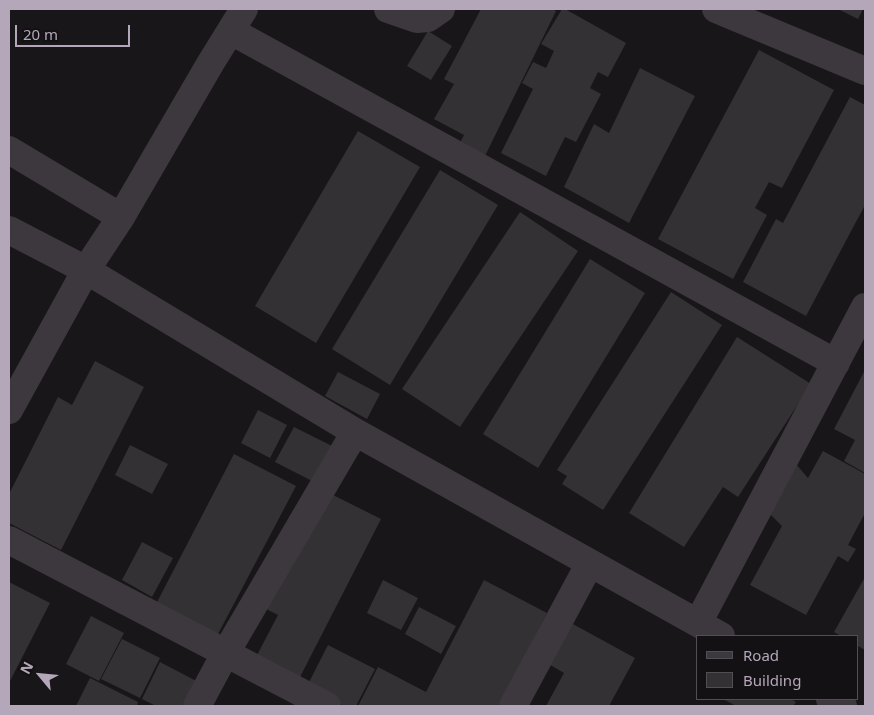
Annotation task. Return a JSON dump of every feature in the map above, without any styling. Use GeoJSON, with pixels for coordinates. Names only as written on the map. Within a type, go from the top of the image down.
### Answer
{"type":"FeatureCollection","features":[{"type":"Feature","properties":{"kind":"street"},"geometry":{"type":"LineString","coordinates":[[388,9],[417,19],[428,18],[440,9]]}},
{"type":"Feature","properties":{"kind":"street"},"geometry":{"type":"LineString","coordinates":[[716,9],[865,71]]}},
{"type":"Feature","properties":{"kind":"street"},"geometry":{"type":"LineString","coordinates":[[9,410],[86,270],[121,217],[237,20],[836,363]]}},
{"type":"Feature","properties":{"kind":"street"},"geometry":{"type":"LineString","coordinates":[[9,150],[121,217]]}},
{"type":"Feature","properties":{"kind":"street"},"geometry":{"type":"LineString","coordinates":[[9,230],[86,270],[355,432],[709,630],[836,363],[865,307]]}},
{"type":"Feature","properties":{"kind":"street"},"geometry":{"type":"LineString","coordinates":[[197,706],[225,654],[355,432]]}},
{"type":"Feature","properties":{"kind":"street"},"geometry":{"type":"LineString","coordinates":[[9,540],[327,706]]}},
{"type":"Feature","properties":{"kind":"street"},"geometry":{"type":"LineString","coordinates":[[513,706],[590,563]]}},
{"type":"Feature","properties":{"kind":"street"},"geometry":{"type":"LineString","coordinates":[[832,700],[843,706]]}},
{"type":"Feature","properties":{"kind":"building"},"geometry":{"type":"Polygon","coordinates":[[[481,9],[552,9],[556,11],[485,156],[460,143],[464,135],[434,119],[454,84],[444,79],[481,9]]]}},
{"type":"Feature","properties":{"kind":"building"},"geometry":{"type":"Polygon","coordinates":[[[562,9],[626,43],[608,77],[598,72],[590,88],[601,94],[576,142],[565,137],[546,176],[501,153],[533,89],[522,83],[533,62],[546,68],[554,51],[541,44],[562,9]]]}},
{"type":"Feature","properties":{"kind":"building"},"geometry":{"type":"Polygon","coordinates":[[[838,9],[863,9],[858,19],[838,9]]]}},
{"type":"Feature","properties":{"kind":"building"},"geometry":{"type":"Polygon","coordinates":[[[428,31],[452,46],[431,80],[407,66],[428,31]]]}},
{"type":"Feature","properties":{"kind":"building"},"geometry":{"type":"Polygon","coordinates":[[[759,50],[834,90],[782,188],[769,182],[755,208],[767,215],[733,279],[658,239],[759,50]]]}},
{"type":"Feature","properties":{"kind":"building"},"geometry":{"type":"Polygon","coordinates":[[[640,68],[695,96],[629,223],[564,187],[594,124],[609,133],[640,68]]]}},
{"type":"Feature","properties":{"kind":"building"},"geometry":{"type":"Polygon","coordinates":[[[850,97],[865,105],[865,205],[806,316],[743,282],[776,219],[783,223],[850,97]]]}},
{"type":"Feature","properties":{"kind":"building"},"geometry":{"type":"Polygon","coordinates":[[[358,131],[420,167],[316,343],[255,306],[358,131]]]}},
{"type":"Feature","properties":{"kind":"building"},"geometry":{"type":"Polygon","coordinates":[[[440,170],[498,205],[390,385],[332,349],[440,170]]]}},
{"type":"Feature","properties":{"kind":"building"},"geometry":{"type":"Polygon","coordinates":[[[520,212],[578,251],[460,427],[402,389],[520,212]]]}},
{"type":"Feature","properties":{"kind":"building"},"geometry":{"type":"Polygon","coordinates":[[[590,259],[645,293],[538,468],[483,434],[590,259]]]}},
{"type":"Feature","properties":{"kind":"building"},"geometry":{"type":"Polygon","coordinates":[[[671,292],[722,325],[603,510],[562,484],[567,476],[557,470],[671,292]]]}},
{"type":"Feature","properties":{"kind":"building"},"geometry":{"type":"Polygon","coordinates":[[[737,337],[811,384],[738,497],[723,487],[684,547],[629,513],[737,337]]]}},
{"type":"Feature","properties":{"kind":"building"},"geometry":{"type":"Polygon","coordinates":[[[95,361],[144,387],[61,550],[9,523],[9,494],[58,397],[72,405],[95,361]]]}},
{"type":"Feature","properties":{"kind":"building"},"geometry":{"type":"Polygon","coordinates":[[[865,370],[865,473],[844,461],[855,440],[834,429],[865,370]]]}},
{"type":"Feature","properties":{"kind":"building"},"geometry":{"type":"Polygon","coordinates":[[[338,372],[380,394],[367,419],[325,396],[338,372]]]}},
{"type":"Feature","properties":{"kind":"building"},"geometry":{"type":"Polygon","coordinates":[[[258,410],[287,425],[270,458],[241,443],[258,410]]]}},
{"type":"Feature","properties":{"kind":"building"},"geometry":{"type":"Polygon","coordinates":[[[294,427],[334,447],[316,483],[275,462],[294,427]]]}},
{"type":"Feature","properties":{"kind":"building"},"geometry":{"type":"Polygon","coordinates":[[[130,445],[168,464],[152,494],[115,475],[130,445]]]}},
{"type":"Feature","properties":{"kind":"building"},"geometry":{"type":"Polygon","coordinates":[[[823,451],[865,474],[865,513],[848,545],[856,549],[848,562],[838,556],[806,615],[750,585],[782,526],[769,513],[795,463],[808,478],[823,451]]]}},
{"type":"Feature","properties":{"kind":"building"},"geometry":{"type":"Polygon","coordinates":[[[234,454],[296,486],[217,636],[156,604],[234,454]]]}},
{"type":"Feature","properties":{"kind":"building"},"geometry":{"type":"Polygon","coordinates":[[[325,491],[381,519],[299,679],[256,657],[278,615],[264,608],[325,491]]]}},
{"type":"Feature","properties":{"kind":"building"},"geometry":{"type":"Polygon","coordinates":[[[142,542],[173,558],[152,597],[122,580],[142,542]]]}},
{"type":"Feature","properties":{"kind":"building"},"geometry":{"type":"Polygon","coordinates":[[[865,577],[865,650],[859,647],[859,635],[839,635],[834,632],[865,577]]]}},
{"type":"Feature","properties":{"kind":"building"},"geometry":{"type":"Polygon","coordinates":[[[383,580],[418,598],[401,630],[367,613],[383,580]]]}},
{"type":"Feature","properties":{"kind":"building"},"geometry":{"type":"Polygon","coordinates":[[[484,580],[547,613],[499,706],[358,706],[378,667],[426,692],[484,580]]]}},
{"type":"Feature","properties":{"kind":"building"},"geometry":{"type":"Polygon","coordinates":[[[9,582],[50,603],[9,683],[9,582]]]}},
{"type":"Feature","properties":{"kind":"building"},"geometry":{"type":"Polygon","coordinates":[[[419,607],[456,626],[441,654],[405,634],[419,607]]]}},
{"type":"Feature","properties":{"kind":"building"},"geometry":{"type":"Polygon","coordinates":[[[91,616],[124,633],[99,681],[66,664],[91,616]]]}},
{"type":"Feature","properties":{"kind":"building"},"geometry":{"type":"Polygon","coordinates":[[[562,618],[635,658],[609,706],[546,706],[564,673],[540,659],[562,618]]]}},
{"type":"Feature","properties":{"kind":"building"},"geometry":{"type":"Polygon","coordinates":[[[122,639],[160,658],[140,698],[101,679],[122,639]]]}},
{"type":"Feature","properties":{"kind":"building"},"geometry":{"type":"Polygon","coordinates":[[[328,645],[375,669],[356,706],[344,706],[307,686],[328,645]]]}},
{"type":"Feature","properties":{"kind":"building"},"geometry":{"type":"Polygon","coordinates":[[[160,662],[202,684],[190,706],[156,706],[142,699],[160,662]]]}},
{"type":"Feature","properties":{"kind":"building"},"geometry":{"type":"Polygon","coordinates":[[[90,678],[138,702],[137,706],[76,706],[90,678]]]}},
{"type":"Feature","properties":{"kind":"building"},"geometry":{"type":"Polygon","coordinates":[[[725,700],[793,700],[796,702],[793,706],[736,706],[725,700]]]}}]}
